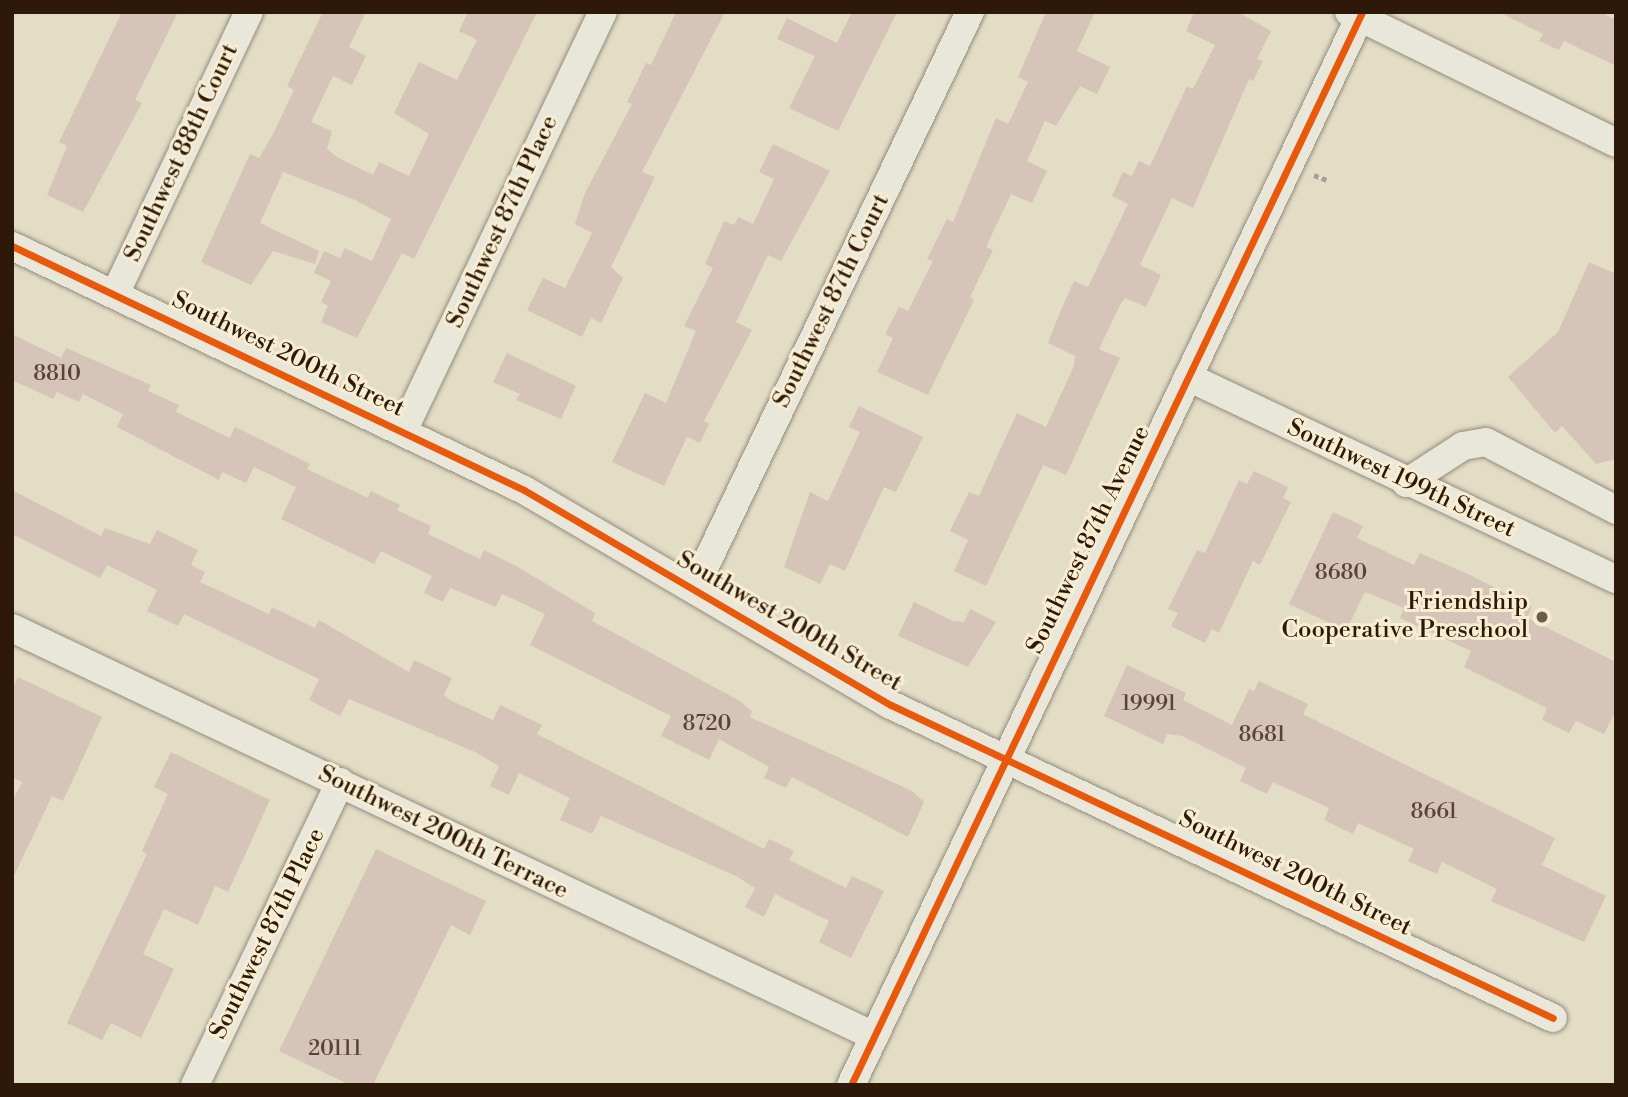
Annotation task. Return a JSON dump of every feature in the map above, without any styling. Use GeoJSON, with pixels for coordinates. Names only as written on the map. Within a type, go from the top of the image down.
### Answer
{"type":"FeatureCollection","features":[{"type":"Feature","properties":{"kind":"street","name":"Southwest 88th Court"},"geometry":{"type":"LineString","coordinates":[[115,293],[249,12]]}},
{"type":"Feature","properties":{"kind":"street","name":"Southwest 87th Place"},"geometry":{"type":"LineString","coordinates":[[403,431],[603,12]]}},
{"type":"Feature","properties":{"kind":"street","name":"Southwest 87th Court"},"geometry":{"type":"LineString","coordinates":[[694,589],[970,12]]}},
{"type":"Feature","properties":{"kind":"street"},"geometry":{"type":"LineString","coordinates":[[1357,14],[1616,143]]}},
{"type":"Feature","properties":{"kind":"street","name":"Southwest 87th Avenue"},"geometry":{"type":"LineString","coordinates":[[851,1085],[1188,377],[1357,14]]}},
{"type":"Feature","properties":{"kind":"street","name":"Southwest 200th Street"},"geometry":{"type":"LineString","coordinates":[[12,246],[524,490],[860,689],[1553,1018]]}},
{"type":"Feature","properties":{"kind":"street","name":"Southwest 199th Street"},"geometry":{"type":"LineString","coordinates":[[1188,377],[1406,483],[1616,579]]}},
{"type":"Feature","properties":{"kind":"street"},"geometry":{"type":"LineString","coordinates":[[1406,483],[1463,446],[1486,442],[1616,510]]}},
{"type":"Feature","properties":{"kind":"street","name":"Southwest 200th Terrace"},"geometry":{"type":"LineString","coordinates":[[12,628],[874,1036]]}},
{"type":"Feature","properties":{"kind":"street","name":"Southwest 87th Place"},"geometry":{"type":"LineString","coordinates":[[195,1085],[340,782]]}},
{"type":"Feature","properties":{"kind":"building"},"geometry":{"type":"Polygon","coordinates":[[[122,12],[178,12],[135,100],[142,103],[83,212],[47,195],[67,146],[59,142],[122,12]]]}},
{"type":"Feature","properties":{"kind":"building"},"geometry":{"type":"Polygon","coordinates":[[[323,12],[366,12],[349,47],[366,56],[352,85],[333,76],[311,122],[332,131],[327,149],[337,157],[373,175],[379,162],[409,176],[429,134],[394,113],[419,62],[457,80],[477,40],[459,31],[468,12],[537,12],[414,259],[402,253],[357,338],[321,322],[328,306],[321,302],[331,281],[314,273],[324,251],[340,258],[345,248],[372,261],[391,219],[355,200],[283,172],[260,223],[319,251],[315,264],[273,251],[251,285],[201,262],[250,154],[259,158],[273,134],[294,90],[287,86],[323,12]]]}},
{"type":"Feature","properties":{"kind":"building"},"geometry":{"type":"Polygon","coordinates":[[[676,12],[725,12],[642,172],[655,177],[611,267],[623,278],[601,323],[591,318],[582,337],[527,310],[543,278],[565,288],[592,233],[575,224],[585,193],[632,104],[627,102],[646,63],[651,65],[676,12]]]}},
{"type":"Feature","properties":{"kind":"building"},"geometry":{"type":"Polygon","coordinates":[[[852,12],[897,12],[838,131],[789,108],[815,56],[777,39],[787,18],[837,43],[852,12]]]}},
{"type":"Feature","properties":{"kind":"building"},"geometry":{"type":"Polygon","coordinates":[[[1046,12],[1095,12],[1077,51],[1110,67],[1097,94],[1080,86],[1056,126],[1045,121],[1027,161],[1047,171],[1032,203],[1011,194],[986,247],[993,250],[970,297],[974,300],[928,395],[877,372],[893,338],[885,334],[899,307],[908,311],[933,261],[927,259],[947,219],[953,222],[996,118],[1008,124],[1028,82],[1018,77],[1046,12]]]}},
{"type":"Feature","properties":{"kind":"building"},"geometry":{"type":"Polygon","coordinates":[[[1194,12],[1238,12],[1271,31],[1257,59],[1263,61],[1253,81],[1249,79],[1193,208],[1172,198],[1140,265],[1161,275],[1146,307],[1125,298],[1099,349],[1120,358],[1066,475],[1043,465],[986,586],[954,571],[968,540],[950,531],[969,492],[979,496],[1017,413],[1046,427],[1074,366],[1075,356],[1048,343],[1060,312],[1074,281],[1088,287],[1128,204],[1112,196],[1123,172],[1132,176],[1139,161],[1150,166],[1187,86],[1193,89],[1215,45],[1186,31],[1194,12]]]}},
{"type":"Feature","properties":{"kind":"building"},"geometry":{"type":"Polygon","coordinates":[[[1499,12],[1600,12],[1616,20],[1616,66],[1564,41],[1559,50],[1539,41],[1543,34],[1499,12]]]}},
{"type":"Feature","properties":{"kind":"building"},"geometry":{"type":"Polygon","coordinates":[[[773,144],[830,171],[781,261],[768,255],[736,322],[752,330],[704,421],[709,424],[700,443],[687,437],[664,486],[612,462],[645,393],[666,403],[696,331],[684,326],[713,268],[705,264],[724,221],[734,225],[738,217],[753,224],[774,179],[759,172],[773,144]]]}},
{"type":"Feature","properties":{"kind":"building"},"geometry":{"type":"Polygon","coordinates":[[[1589,262],[1616,274],[1616,459],[1596,464],[1562,426],[1555,433],[1508,377],[1558,332],[1589,262]]]}},
{"type":"Feature","properties":{"kind":"building"},"geometry":{"type":"Polygon","coordinates":[[[12,334],[61,358],[66,348],[151,385],[148,391],[179,405],[176,412],[230,438],[235,427],[310,464],[307,469],[368,498],[371,491],[400,505],[397,510],[431,526],[428,534],[480,559],[484,550],[516,566],[595,613],[592,621],[740,701],[752,711],[750,717],[912,791],[924,802],[908,837],[792,777],[786,788],[764,778],[769,767],[719,739],[709,760],[661,736],[671,716],[530,645],[545,614],[502,594],[496,607],[450,588],[443,602],[424,593],[432,576],[381,551],[374,564],[281,519],[296,487],[254,467],[246,483],[222,472],[219,480],[117,427],[123,414],[83,394],[79,402],[57,392],[53,399],[12,380],[12,334]]]}},
{"type":"Feature","properties":{"kind":"building"},"geometry":{"type":"Polygon","coordinates":[[[507,353],[576,386],[561,419],[516,400],[520,394],[493,382],[507,353]]]}},
{"type":"Feature","properties":{"kind":"building"},"geometry":{"type":"Polygon","coordinates":[[[859,406],[923,437],[896,492],[884,487],[845,571],[830,564],[820,584],[784,567],[810,492],[828,501],[860,432],[849,427],[859,406]]]}},
{"type":"Feature","properties":{"kind":"building"},"geometry":{"type":"Polygon","coordinates":[[[1254,471],[1288,487],[1283,498],[1291,502],[1260,565],[1253,561],[1219,633],[1212,629],[1205,643],[1171,626],[1178,613],[1168,609],[1197,550],[1205,553],[1239,480],[1247,484],[1254,471]]]}},
{"type":"Feature","properties":{"kind":"building"},"geometry":{"type":"Polygon","coordinates":[[[12,490],[101,536],[105,528],[150,544],[157,530],[198,550],[191,565],[205,572],[200,582],[269,614],[272,607],[315,628],[319,620],[409,672],[414,660],[452,678],[444,695],[450,700],[493,720],[500,705],[542,725],[537,734],[764,849],[769,839],[794,851],[789,860],[846,888],[852,876],[884,891],[851,958],[819,942],[829,921],[775,894],[764,917],[745,907],[755,888],[736,876],[601,816],[592,834],[560,820],[570,798],[519,773],[509,795],[490,786],[499,766],[475,752],[349,699],[340,716],[309,700],[319,679],[184,614],[178,626],[147,611],[157,590],[107,565],[100,578],[12,534],[12,490]]]}},
{"type":"Feature","properties":{"kind":"building"},"geometry":{"type":"Polygon","coordinates":[[[1333,512],[1363,526],[1357,538],[1414,565],[1420,553],[1472,576],[1532,607],[1527,618],[1616,662],[1616,710],[1604,734],[1576,721],[1569,733],[1542,720],[1547,708],[1464,667],[1471,651],[1400,618],[1404,608],[1365,592],[1346,631],[1289,604],[1333,512]]]}},
{"type":"Feature","properties":{"kind":"building"},"geometry":{"type":"Polygon","coordinates":[[[914,602],[953,621],[964,622],[970,609],[996,622],[968,667],[898,636],[914,602]]]}},
{"type":"Feature","properties":{"kind":"building"},"geometry":{"type":"Polygon","coordinates":[[[1127,665],[1186,693],[1183,700],[1232,725],[1249,689],[1254,691],[1259,681],[1308,704],[1303,714],[1555,838],[1542,865],[1606,896],[1584,942],[1491,901],[1497,889],[1442,862],[1437,874],[1408,861],[1414,849],[1358,823],[1353,834],[1324,820],[1329,808],[1273,782],[1267,794],[1240,781],[1246,768],[1182,736],[1167,734],[1163,744],[1104,716],[1127,665]]]}},
{"type":"Feature","properties":{"kind":"building"},"geometry":{"type":"Polygon","coordinates":[[[18,677],[102,717],[63,801],[52,796],[12,880],[12,802],[22,782],[12,777],[12,689],[18,677]]]}},
{"type":"Feature","properties":{"kind":"building"},"geometry":{"type":"Polygon","coordinates":[[[171,752],[270,800],[228,892],[215,886],[198,925],[164,909],[143,954],[174,969],[141,1038],[111,1023],[102,1040],[67,1023],[147,854],[142,851],[168,794],[154,787],[171,752]]]}},
{"type":"Feature","properties":{"kind":"building"},"geometry":{"type":"Polygon","coordinates":[[[376,849],[486,901],[470,935],[451,925],[373,1085],[350,1085],[279,1051],[376,849]]]}},
{"type":"Feature","properties":{"kind":"cycle path"},"geometry":{"type":"LineString","coordinates":[[851,1085],[1362,12]]}},
{"type":"Feature","properties":{"kind":"cycle path"},"geometry":{"type":"LineString","coordinates":[[12,246],[524,490],[891,705],[1553,1018]]}},
{"type":"Feature","properties":{"kind":"place","name":"Friendship Cooperative Preschool"},"geometry":{"type":"Point","coordinates":[1542,617]}}]}
